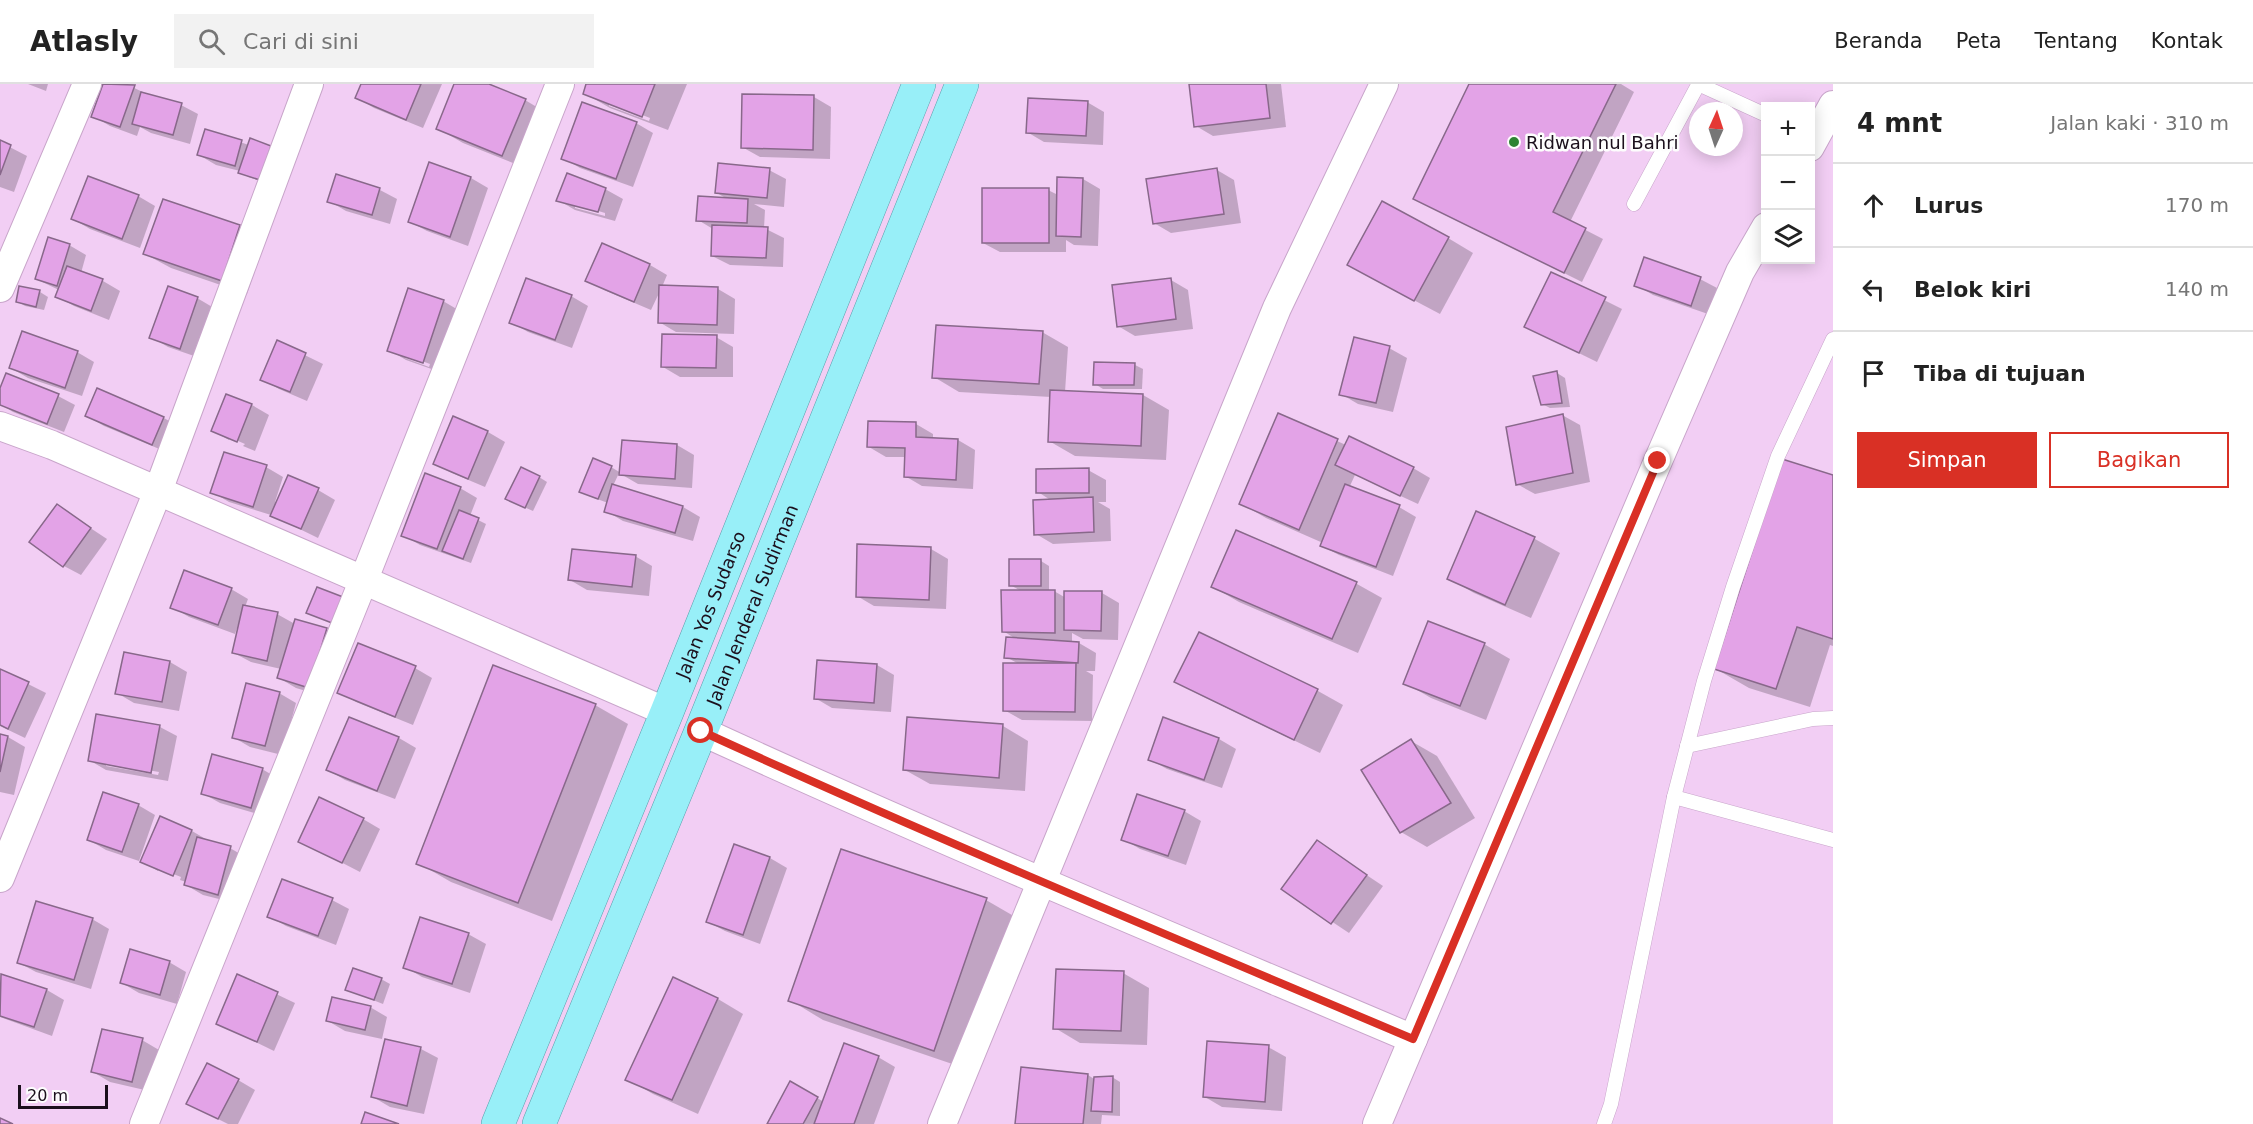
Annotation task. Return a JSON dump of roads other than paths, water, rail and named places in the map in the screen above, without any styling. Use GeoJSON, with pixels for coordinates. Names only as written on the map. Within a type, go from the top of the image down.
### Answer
{"type":"FeatureCollection","features":[{"type":"Feature","properties":{"kind":"highway","name":"Jalan Yos Sudarso"},"geometry":{"type":"LineString","coordinates":[[498,1124],[667,712],[919,84]]}},
{"type":"Feature","properties":{"kind":"highway","name":"Jalan Jenderal Sudirman"},"geometry":{"type":"LineString","coordinates":[[539,1124],[701,731],[962,84]]}},
{"type":"Feature","properties":{"kind":"street"},"geometry":{"type":"LineString","coordinates":[[0,288],[87,84]]}},
{"type":"Feature","properties":{"kind":"street"},"geometry":{"type":"LineString","coordinates":[[0,878],[8,834],[158,491],[309,84]]}},
{"type":"Feature","properties":{"kind":"street"},"geometry":{"type":"LineString","coordinates":[[144,1124],[364,579],[560,84]]}},
{"type":"Feature","properties":{"kind":"street"},"geometry":{"type":"LineString","coordinates":[[942,1124],[1277,308],[1384,84]]}},
{"type":"Feature","properties":{"kind":"street"},"geometry":{"type":"LineString","coordinates":[[1815,140],[1833,105]]}},
{"type":"Feature","properties":{"kind":"street"},"geometry":{"type":"LineString","coordinates":[[1377,1124],[1658,461],[1740,272],[1761,236]]}},
{"type":"Feature","properties":{"kind":"street"},"geometry":{"type":"LineString","coordinates":[[0,426],[52,445],[667,712]]}},
{"type":"Feature","properties":{"kind":"street"},"geometry":{"type":"LineString","coordinates":[[701,731],[1043,882],[1413,1039]]}},
{"type":"Feature","properties":{"kind":"lane"},"geometry":{"type":"LineString","coordinates":[[1634,204],[1698,84],[1761,113]]}},
{"type":"Feature","properties":{"kind":"lane"},"geometry":{"type":"LineString","coordinates":[[1604,1124],[1611,1104],[1674,797],[1704,681],[1729,598],[1778,456],[1833,339]]}},
{"type":"Feature","properties":{"kind":"lane"},"geometry":{"type":"LineString","coordinates":[[1688,746],[1813,719],[1833,718]]}},
{"type":"Feature","properties":{"kind":"lane"},"geometry":{"type":"LineString","coordinates":[[1674,797],[1833,840]]}},
{"type":"Feature","properties":{"kind":"place","name":"Ridwan nul Bahri"},"geometry":{"type":"Point","coordinates":[1514,142]}}]}
